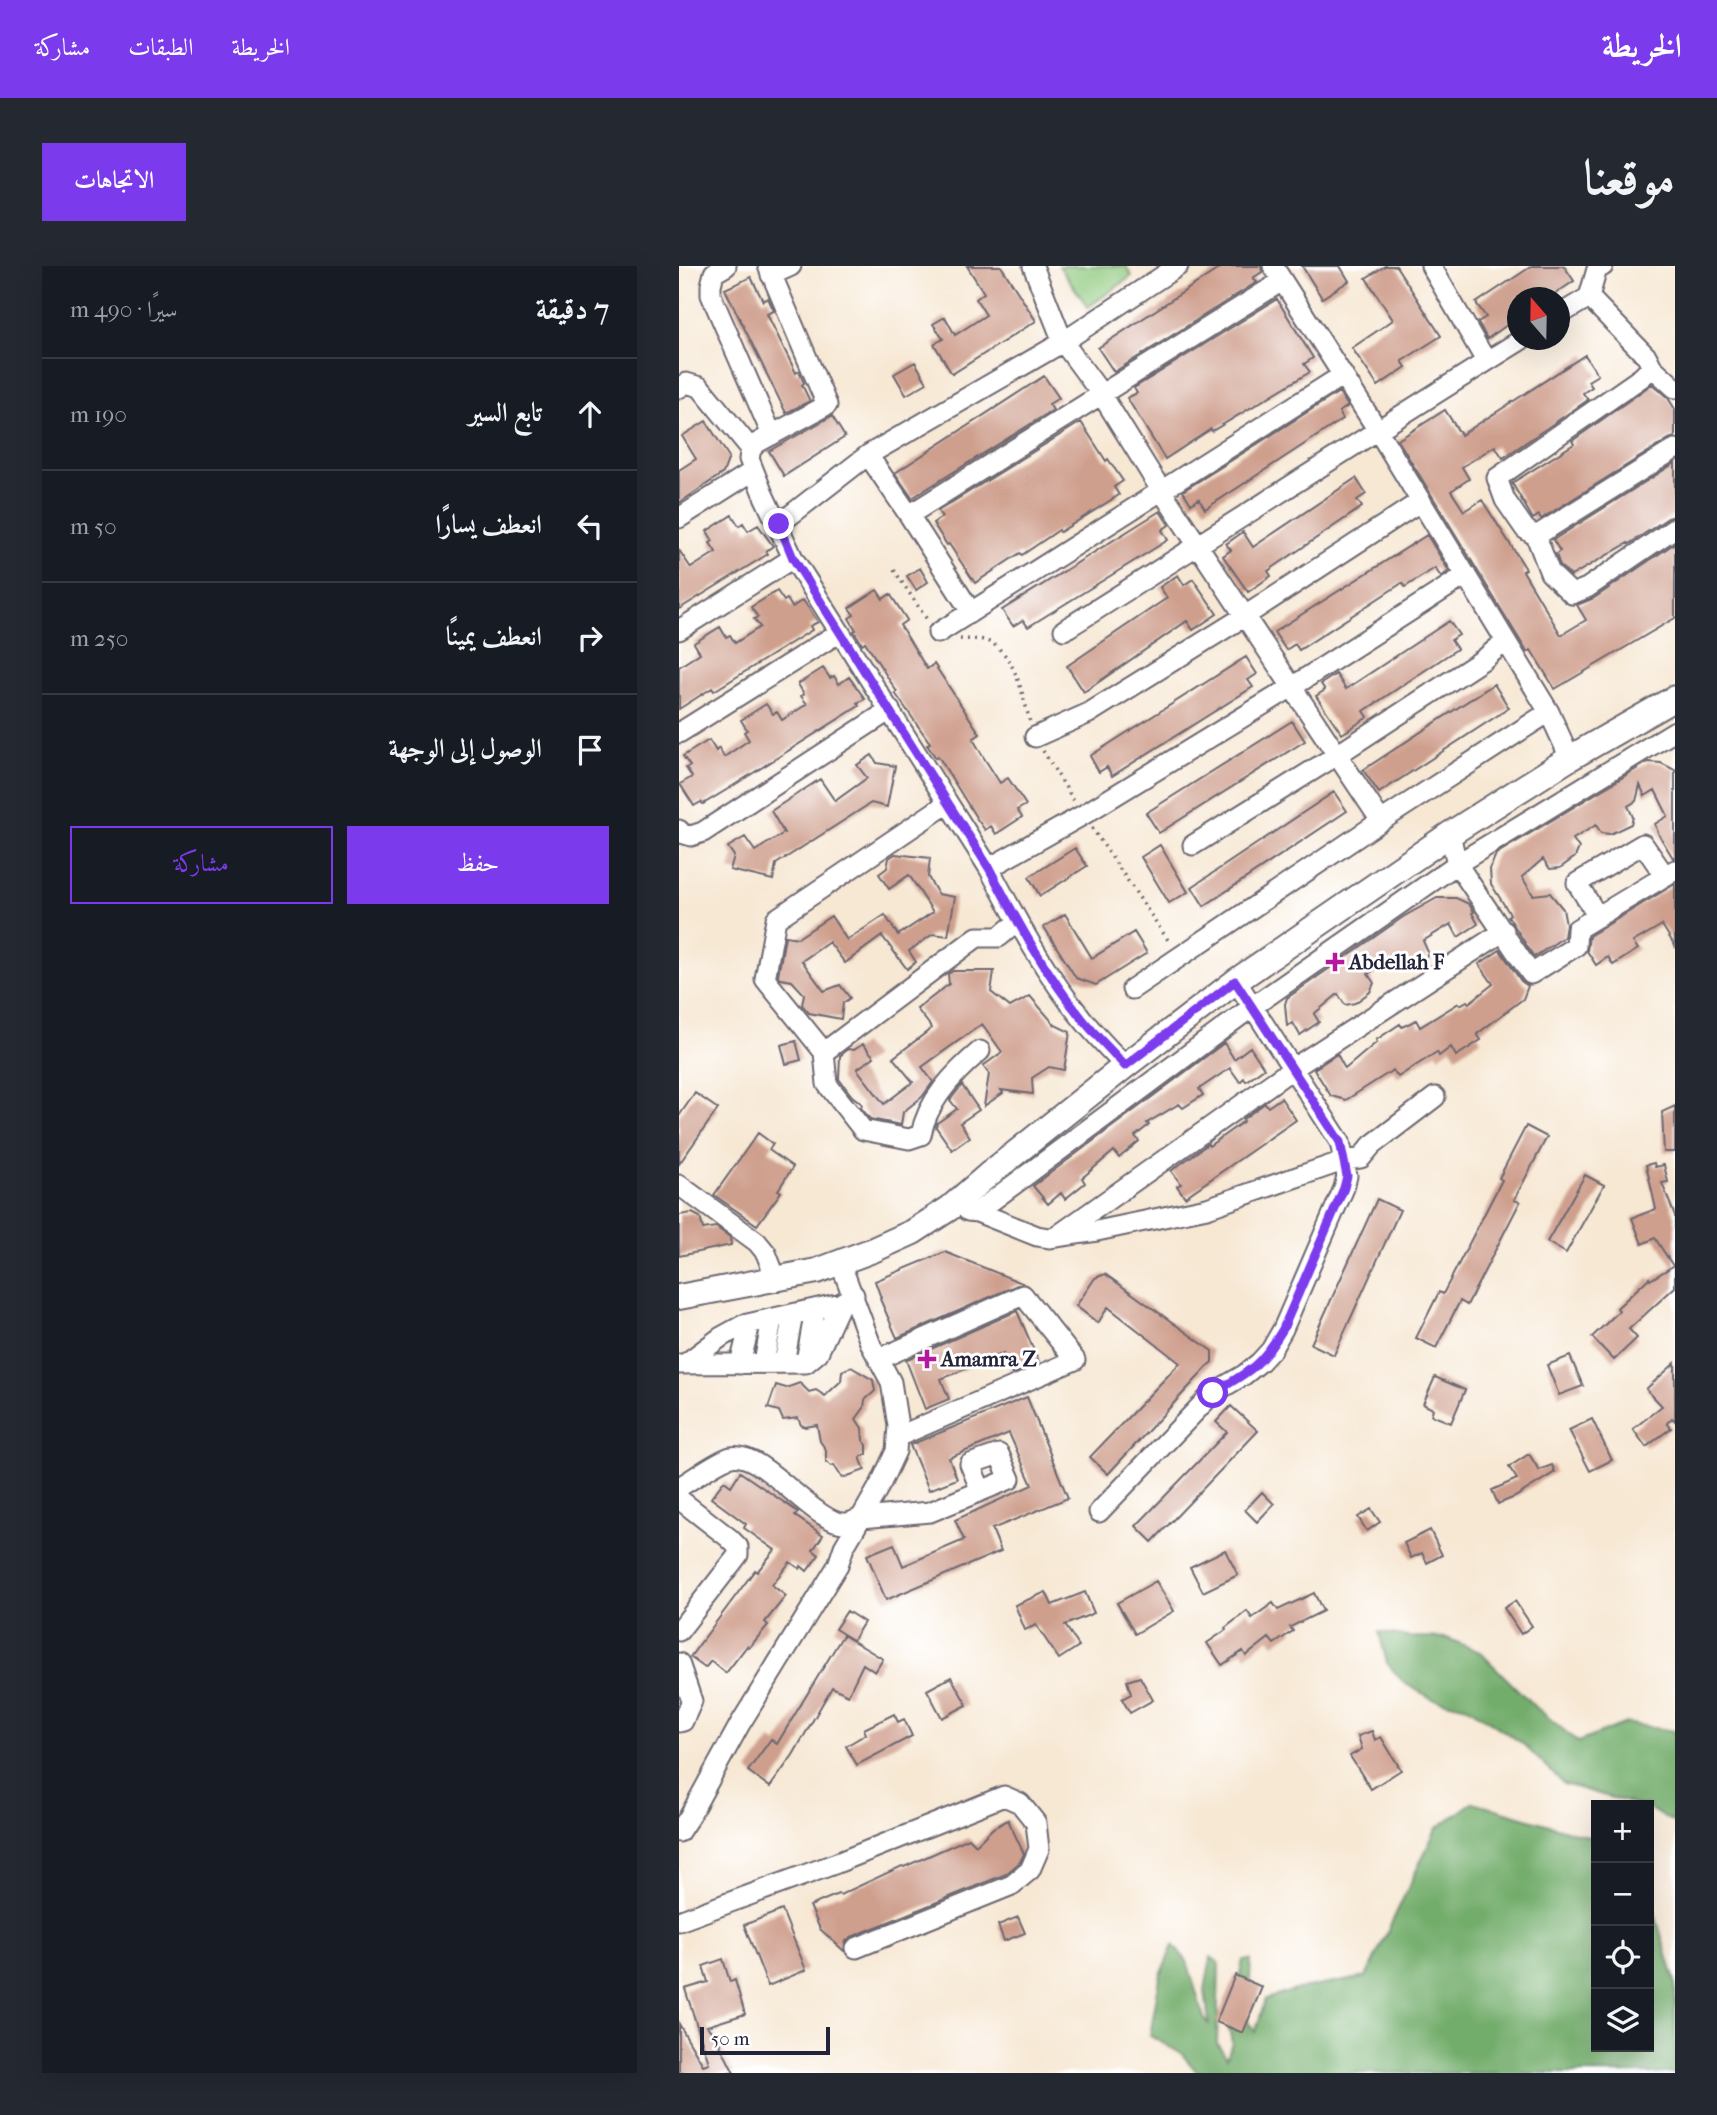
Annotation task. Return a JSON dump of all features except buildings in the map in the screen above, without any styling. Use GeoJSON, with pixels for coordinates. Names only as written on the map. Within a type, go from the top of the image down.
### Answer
{"type":"FeatureCollection","features":[{"type":"Feature","properties":{"kind":"main road"},"geometry":{"type":"LineString","coordinates":[[679,1297],[817,1271],[913,1232],[950,1208],[988,1175],[1235,981],[1450,834],[1570,758],[1665,703]]}},
{"type":"Feature","properties":{"kind":"street"},"geometry":{"type":"LineString","coordinates":[[726,266],[714,273],[711,295],[772,435]]}},
{"type":"Feature","properties":{"kind":"street"},"geometry":{"type":"LineString","coordinates":[[792,266],[770,270],[827,405],[757,443],[751,449],[749,459],[753,471],[793,558],[989,868],[1017,922],[1084,1021],[1125,1066]]}},
{"type":"Feature","properties":{"kind":"street"},"geometry":{"type":"LineString","coordinates":[[1033,266],[1063,342],[1102,395],[1161,490],[1381,821]]}},
{"type":"Feature","properties":{"kind":"street"},"geometry":{"type":"LineString","coordinates":[[779,524],[868,455],[1063,342],[1178,266]]}},
{"type":"Feature","properties":{"kind":"street"},"geometry":{"type":"LineString","coordinates":[[1431,266],[1486,361]]}},
{"type":"Feature","properties":{"kind":"street"},"geometry":{"type":"LineString","coordinates":[[1570,309],[1590,297],[1598,267]]}},
{"type":"Feature","properties":{"kind":"street"},"geometry":{"type":"LineString","coordinates":[[909,514],[1102,395],[1277,274],[1377,429],[1549,712],[1570,758]]}},
{"type":"Feature","properties":{"kind":"street"},"geometry":{"type":"LineString","coordinates":[[1590,297],[1647,357],[1652,367],[1675,388]]}},
{"type":"Feature","properties":{"kind":"street"},"geometry":{"type":"LineString","coordinates":[[1063,630],[1507,348]]}},
{"type":"Feature","properties":{"kind":"street"},"geometry":{"type":"LineString","coordinates":[[1652,367],[1642,377],[1497,478],[1504,500],[1525,528],[1536,537],[1549,573],[1572,594],[1587,588],[1675,528]]}},
{"type":"Feature","properties":{"kind":"street"},"geometry":{"type":"LineString","coordinates":[[938,633],[1343,375]]}},
{"type":"Feature","properties":{"kind":"street"},"geometry":{"type":"LineString","coordinates":[[679,388],[686,383],[700,387],[751,449]]}},
{"type":"Feature","properties":{"kind":"street"},"geometry":{"type":"LineString","coordinates":[[1536,537],[1675,449]]}},
{"type":"Feature","properties":{"kind":"street"},"geometry":{"type":"LineString","coordinates":[[868,455],[971,612]]}},
{"type":"Feature","properties":{"kind":"street"},"geometry":{"type":"LineString","coordinates":[[679,518],[753,471]]}},
{"type":"Feature","properties":{"kind":"street"},"geometry":{"type":"LineString","coordinates":[[1035,737],[1089,713],[1245,616],[1421,501]]}},
{"type":"Feature","properties":{"kind":"street"},"geometry":{"type":"LineString","coordinates":[[679,630],[793,558]]}},
{"type":"Feature","properties":{"kind":"street"},"geometry":{"type":"LineString","coordinates":[[989,868],[1083,815],[1292,687],[1466,575]]}},
{"type":"Feature","properties":{"kind":"street"},"geometry":{"type":"LineString","coordinates":[[679,733],[840,632]]}},
{"type":"Feature","properties":{"kind":"street"},"geometry":{"type":"LineString","coordinates":[[1193,845],[1337,755],[1484,659],[1506,641]]}},
{"type":"Feature","properties":{"kind":"street"},"geometry":{"type":"LineString","coordinates":[[977,1212],[1252,1007],[1457,864],[1673,735],[1665,703]]}},
{"type":"Feature","properties":{"kind":"street"},"geometry":{"type":"LineString","coordinates":[[679,830],[691,836],[703,832],[890,710]]}},
{"type":"Feature","properties":{"kind":"street"},"geometry":{"type":"LineString","coordinates":[[1132,989],[1381,821],[1549,712]]}},
{"type":"Feature","properties":{"kind":"street"},"geometry":{"type":"LineString","coordinates":[[948,803],[776,919],[765,979],[824,1052],[827,1084],[863,1130],[909,1139],[921,1135],[924,1119],[950,1079],[980,1051]]}},
{"type":"Feature","properties":{"kind":"street"},"geometry":{"type":"LineString","coordinates":[[1450,834],[1457,864],[1531,974],[1576,946],[1577,929],[1598,917],[1670,873],[1643,844],[1577,883],[1598,917]]}},
{"type":"Feature","properties":{"kind":"street"},"geometry":{"type":"LineString","coordinates":[[824,1052],[977,937],[999,937],[1017,922]]}},
{"type":"Feature","properties":{"kind":"street"},"geometry":{"type":"LineString","coordinates":[[1057,1236],[1292,1069],[1504,932]]}},
{"type":"Feature","properties":{"kind":"street"},"geometry":{"type":"LineString","coordinates":[[1099,1512],[1213,1393],[1244,1376],[1271,1350],[1283,1329],[1344,1188],[1347,1176],[1340,1142],[1235,981]]}},
{"type":"Feature","properties":{"kind":"street"},"geometry":{"type":"LineString","coordinates":[[950,1208],[977,1212],[1037,1236],[1049,1238],[1207,1208],[1343,1161],[1361,1158],[1372,1145],[1435,1097]]}},
{"type":"Feature","properties":{"kind":"street"},"geometry":{"type":"LineString","coordinates":[[679,1185],[757,1242],[766,1254],[776,1279]]}},
{"type":"Feature","properties":{"kind":"street"},"geometry":{"type":"LineString","coordinates":[[682,1823],[838,1565],[844,1547],[876,1493],[896,1451],[898,1426],[891,1382],[848,1299],[841,1262]]}},
{"type":"Feature","properties":{"kind":"street"},"geometry":{"type":"LineString","coordinates":[[879,1359],[1023,1295],[1075,1360],[897,1437]]}},
{"type":"Feature","properties":{"kind":"street"},"geometry":{"type":"LineString","coordinates":[[682,1364],[721,1337],[750,1324],[848,1299]]}},
{"type":"Feature","properties":{"kind":"street"},"geometry":{"type":"LineString","coordinates":[[682,1364],[806,1363],[818,1353],[848,1299]]}},
{"type":"Feature","properties":{"kind":"street"},"geometry":{"type":"LineString","coordinates":[[806,1363],[815,1309]]}},
{"type":"Feature","properties":{"kind":"street"},"geometry":{"type":"LineString","coordinates":[[784,1363],[793,1314]]}},
{"type":"Feature","properties":{"kind":"street"},"geometry":{"type":"LineString","coordinates":[[764,1363],[772,1319]]}},
{"type":"Feature","properties":{"kind":"street"},"geometry":{"type":"LineString","coordinates":[[740,1364],[750,1324]]}},
{"type":"Feature","properties":{"kind":"street"},"geometry":{"type":"LineString","coordinates":[[679,1487],[729,1457],[743,1456],[760,1465],[830,1519],[845,1523],[861,1518],[930,1512],[981,1491]]}},
{"type":"Feature","properties":{"kind":"street"},"geometry":{"type":"LineString","coordinates":[[679,1499],[738,1547],[738,1555],[679,1631]]}},
{"type":"Feature","properties":{"kind":"street"},"geometry":{"type":"LineString","coordinates":[[679,1663],[692,1701],[683,1721],[679,1722]]}},
{"type":"Feature","properties":{"kind":"street"},"geometry":{"type":"LineString","coordinates":[[679,1921],[837,1863],[1004,1796],[1020,1803],[1037,1822],[1039,1849],[1030,1870],[1012,1885],[856,1948]]}},
{"type":"Feature","properties":{"kind":"green space"},"geometry":{"type":"Polygon","coordinates":[[[1059,266],[1126,266],[1132,276],[1088,307],[1059,266]]]}},
{"type":"Feature","properties":{"kind":"green space"},"geometry":{"type":"Polygon","coordinates":[[[1379,1632],[1410,1637],[1447,1638],[1480,1652],[1532,1704],[1578,1742],[1626,1723],[1675,1731],[1675,1823],[1654,1812],[1654,1800],[1620,1800],[1564,1784],[1523,1744],[1468,1707],[1433,1699],[1404,1683],[1387,1663],[1379,1632]]]}},
{"type":"Feature","properties":{"kind":"green space"},"geometry":{"type":"Polygon","coordinates":[[[1473,1802],[1591,1837],[1591,2052],[1654,2052],[1654,1910],[1675,1982],[1675,2073],[1198,2073],[1182,2054],[1150,2036],[1160,1977],[1173,1945],[1187,1961],[1204,2018],[1209,2024],[1205,1990],[1211,1957],[1219,1963],[1217,2043],[1227,2058],[1232,2042],[1228,2025],[1243,1960],[1251,1960],[1248,2022],[1255,2032],[1266,1999],[1295,1990],[1366,1977],[1436,1829],[1473,1802]]]}},
{"type":"Feature","properties":{"kind":"place","name":"Abdellah F"},"geometry":{"type":"Point","coordinates":[1335,962]}},
{"type":"Feature","properties":{"kind":"place","name":"Amamra Z"},"geometry":{"type":"Point","coordinates":[927,1359]}},
{"type":"Feature","properties":{"kind":"route"},"geometry":{"type":"LineString","coordinates":[[779,524],[793,558],[989,868],[1017,922],[1049,973],[1084,1021],[1125,1066],[1235,981],[1340,1142],[1347,1176],[1344,1188],[1283,1329],[1271,1350],[1260,1362],[1244,1376],[1213,1393]]}}]}
